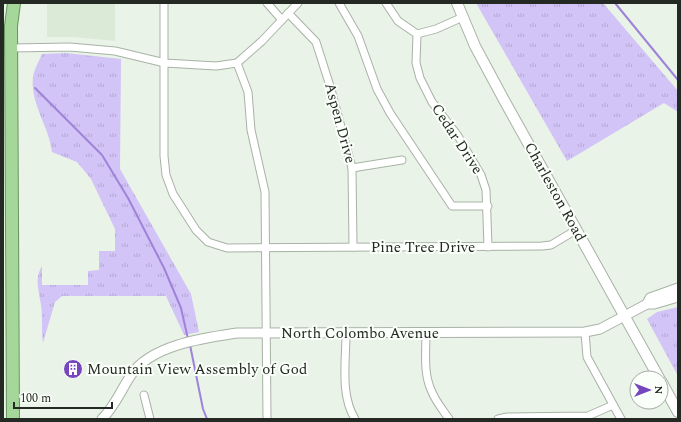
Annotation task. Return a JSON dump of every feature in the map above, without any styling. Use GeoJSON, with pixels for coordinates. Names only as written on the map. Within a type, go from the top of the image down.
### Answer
{"type":"FeatureCollection","features":[{"type":"Feature","properties":{"kind":"highway"},"geometry":{"type":"LineString","coordinates":[[7,3],[11,26]]}},
{"type":"Feature","properties":{"kind":"highway"},"geometry":{"type":"LineString","coordinates":[[13,419],[7,115],[11,26],[14,3]]}},
{"type":"Feature","properties":{"kind":"main road","name":"Charleston Road"},"geometry":{"type":"LineString","coordinates":[[458,3],[475,46],[655,370]]}},
{"type":"Feature","properties":{"kind":"main road"},"geometry":{"type":"LineString","coordinates":[[669,396],[678,412]]}},
{"type":"Feature","properties":{"kind":"street"},"geometry":{"type":"LineString","coordinates":[[164,3],[165,63]]}},
{"type":"Feature","properties":{"kind":"street"},"geometry":{"type":"LineString","coordinates":[[267,3],[282,20]]}},
{"type":"Feature","properties":{"kind":"street"},"geometry":{"type":"LineString","coordinates":[[11,48],[70,47],[115,51],[165,63],[216,66],[237,64],[298,3]]}},
{"type":"Feature","properties":{"kind":"street"},"geometry":{"type":"LineString","coordinates":[[339,3],[358,36],[377,89],[390,113],[452,206],[488,206]]}},
{"type":"Feature","properties":{"kind":"street"},"geometry":{"type":"LineString","coordinates":[[386,3],[398,21],[416,34],[436,29],[463,17]]}},
{"type":"Feature","properties":{"kind":"street","name":"Aspen Drive"},"geometry":{"type":"LineString","coordinates":[[288,13],[316,42],[330,86],[352,168],[353,247]]}},
{"type":"Feature","properties":{"kind":"street","name":"Cedar Drive"},"geometry":{"type":"LineString","coordinates":[[416,34],[416,64],[420,78],[432,102],[458,136],[481,175],[486,190],[488,206],[488,247]]}},
{"type":"Feature","properties":{"kind":"street","name":"Pine Tree Drive"},"geometry":{"type":"LineString","coordinates":[[165,63],[164,156],[166,175],[173,194],[196,230],[208,242],[227,248],[488,247],[551,245],[576,230]]}},
{"type":"Feature","properties":{"kind":"street"},"geometry":{"type":"LineString","coordinates":[[237,64],[248,92],[251,130],[265,192],[267,419]]}},
{"type":"Feature","properties":{"kind":"street"},"geometry":{"type":"LineString","coordinates":[[352,168],[402,160]]}},
{"type":"Feature","properties":{"kind":"street","name":"North Colombo Avenue"},"geometry":{"type":"LineString","coordinates":[[646,304],[650,298],[678,288]]}},
{"type":"Feature","properties":{"kind":"street","name":"North Colombo Avenue"},"geometry":{"type":"LineString","coordinates":[[102,419],[112,410],[132,374],[144,361],[160,352],[208,337],[237,333],[585,332],[600,329],[646,304],[654,304],[678,297]]}},
{"type":"Feature","properties":{"kind":"street"},"geometry":{"type":"LineString","coordinates":[[585,332],[587,357],[621,419]]}},
{"type":"Feature","properties":{"kind":"street"},"geometry":{"type":"LineString","coordinates":[[346,333],[346,393],[348,405],[355,419]]}},
{"type":"Feature","properties":{"kind":"street"},"geometry":{"type":"LineString","coordinates":[[426,333],[426,374],[428,383],[432,394],[449,419]]}},
{"type":"Feature","properties":{"kind":"street"},"geometry":{"type":"LineString","coordinates":[[144,395],[150,419]]}},
{"type":"Feature","properties":{"kind":"street"},"geometry":{"type":"LineString","coordinates":[[498,419],[507,417],[588,416],[613,405]]}},
{"type":"Feature","properties":{"kind":"shaded area"},"geometry":{"type":"Polygon","coordinates":[[[47,3],[115,3],[115,41],[74,37],[47,37],[47,3]]]}},
{"type":"Feature","properties":{"kind":"green space"},"geometry":{"type":"Polygon","coordinates":[[[476,3],[603,3],[678,91],[678,112],[664,103],[567,161],[476,3]]]}},
{"type":"Feature","properties":{"kind":"green space"},"geometry":{"type":"Polygon","coordinates":[[[66,53],[121,59],[120,169],[191,294],[199,332],[184,335],[166,296],[62,296],[55,302],[43,343],[42,310],[38,290],[38,276],[42,266],[42,285],[88,285],[88,271],[99,270],[99,251],[115,251],[115,229],[91,179],[77,162],[52,152],[34,96],[33,77],[35,68],[42,54],[66,53]]]}},
{"type":"Feature","properties":{"kind":"green space"},"geometry":{"type":"Polygon","coordinates":[[[678,307],[678,376],[647,319],[657,312],[678,307]]]}},
{"type":"Feature","properties":{"kind":"waterway"},"geometry":{"type":"LineString","coordinates":[[615,3],[678,80]]}},
{"type":"Feature","properties":{"kind":"waterway"},"geometry":{"type":"LineString","coordinates":[[35,88],[102,155],[128,198],[164,268],[181,308],[188,339]]}},
{"type":"Feature","properties":{"kind":"waterway"},"geometry":{"type":"LineString","coordinates":[[190,345],[203,409],[207,419]]}},
{"type":"Feature","properties":{"kind":"place","name":"Mountain View Assembly of God"},"geometry":{"type":"Point","coordinates":[73,369]}}]}
